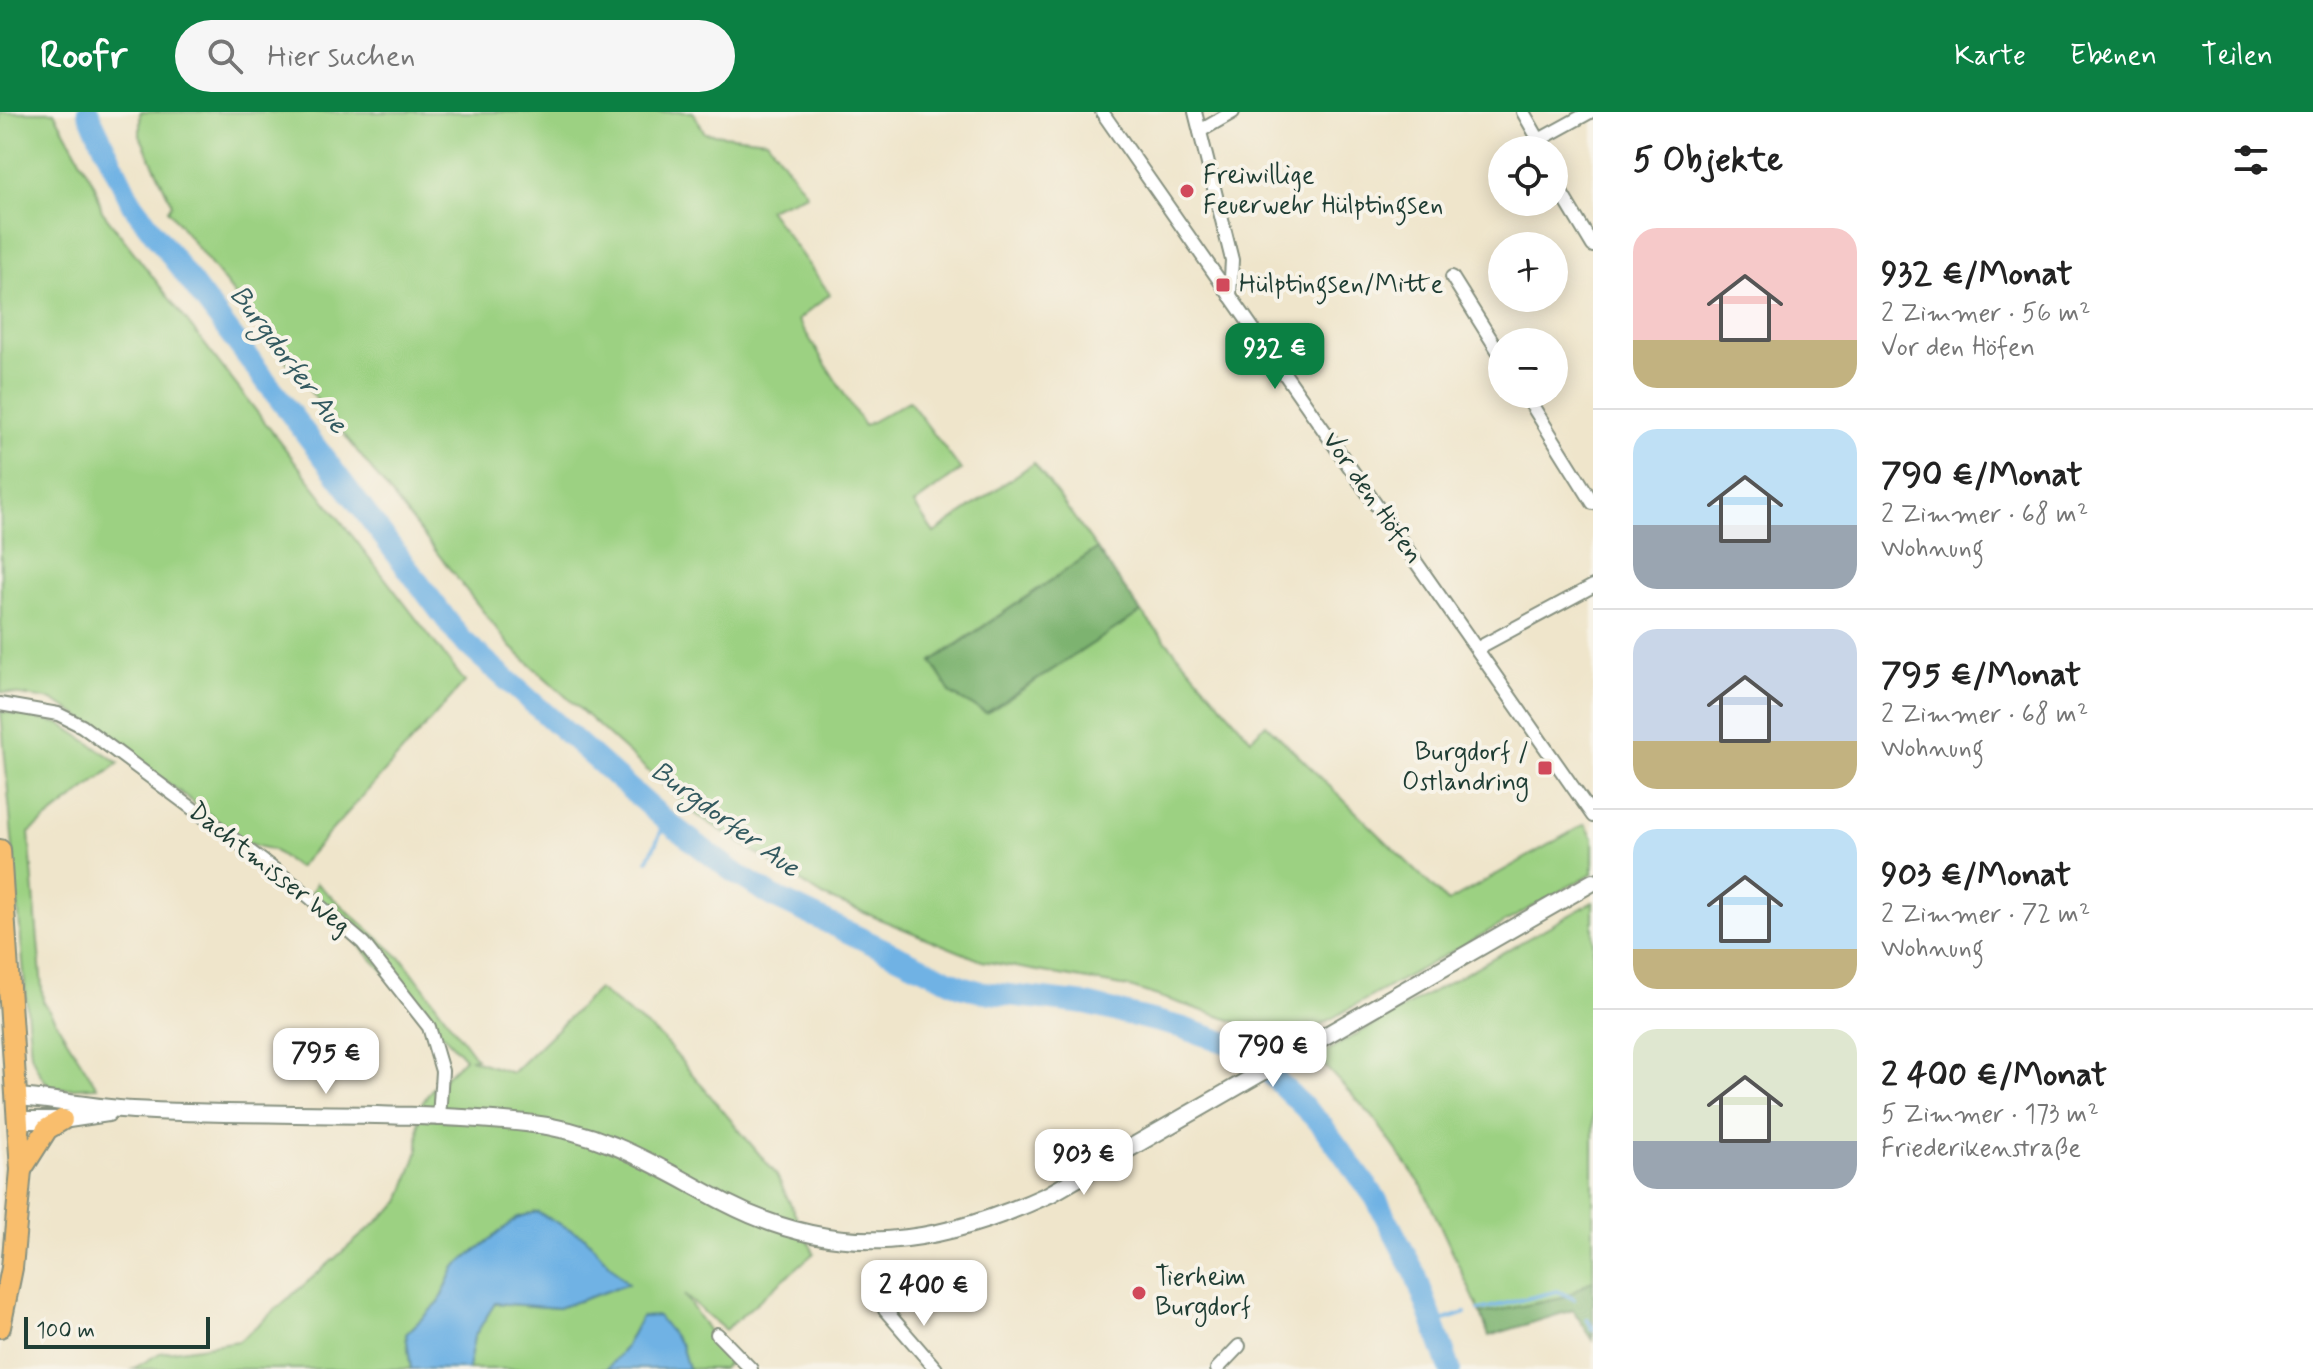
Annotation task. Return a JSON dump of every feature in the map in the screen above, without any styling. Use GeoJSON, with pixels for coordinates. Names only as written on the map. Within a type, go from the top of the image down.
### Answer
{"type":"FeatureCollection","features":[{"type":"Feature","properties":{"kind":"main road"},"geometry":{"type":"LineString","coordinates":[[0,850],[19,1097],[21,1170],[12,1268],[0,1327]]}},
{"type":"Feature","properties":{"kind":"main road"},"geometry":{"type":"LineString","coordinates":[[21,1170],[47,1129],[62,1120]]}},
{"type":"Feature","properties":{"kind":"street","name":"Vor den Höfen"},"geometry":{"type":"LineString","coordinates":[[1102,112],[1593,816]]}},
{"type":"Feature","properties":{"kind":"street"},"geometry":{"type":"LineString","coordinates":[[1195,112],[1232,260],[1230,296]]}},
{"type":"Feature","properties":{"kind":"street"},"geometry":{"type":"LineString","coordinates":[[1200,131],[1233,112]]}},
{"type":"Feature","properties":{"kind":"street"},"geometry":{"type":"LineString","coordinates":[[1523,112],[1534,136]]}},
{"type":"Feature","properties":{"kind":"street"},"geometry":{"type":"LineString","coordinates":[[1552,136],[1590,112]]}},
{"type":"Feature","properties":{"kind":"street"},"geometry":{"type":"LineString","coordinates":[[1568,204],[1593,246]]}},
{"type":"Feature","properties":{"kind":"street"},"geometry":{"type":"LineString","coordinates":[[1452,277],[1488,335]]}},
{"type":"Feature","properties":{"kind":"street"},"geometry":{"type":"LineString","coordinates":[[1534,408],[1593,503]]}},
{"type":"Feature","properties":{"kind":"street"},"geometry":{"type":"LineString","coordinates":[[1478,648],[1593,586]]}},
{"type":"Feature","properties":{"kind":"street","name":"Dachtmisser Weg"},"geometry":{"type":"LineString","coordinates":[[0,704],[26,706],[58,714],[82,726],[299,888],[363,943],[429,1027],[442,1071],[439,1119]]}},
{"type":"Feature","properties":{"kind":"street"},"geometry":{"type":"LineString","coordinates":[[19,1097],[129,1110],[526,1123],[605,1139],[765,1221],[815,1235],[897,1240],[966,1229],[1050,1194],[1593,882]]}},
{"type":"Feature","properties":{"kind":"street"},"geometry":{"type":"LineString","coordinates":[[19,1120],[62,1120],[129,1110]]}},
{"type":"Feature","properties":{"kind":"street"},"geometry":{"type":"LineString","coordinates":[[885,1310],[936,1369]]}},
{"type":"Feature","properties":{"kind":"street"},"geometry":{"type":"LineString","coordinates":[[717,1334],[751,1369]]}},
{"type":"Feature","properties":{"kind":"street"},"geometry":{"type":"LineString","coordinates":[[1217,1369],[1239,1346]]}},
{"type":"Feature","properties":{"kind":"green space"},"geometry":{"type":"Polygon","coordinates":[[[0,112],[54,112],[95,186],[102,211],[465,682],[298,868],[273,850],[247,843],[81,717],[52,700],[1,692],[0,112]]]}},
{"type":"Feature","properties":{"kind":"green space"},"geometry":{"type":"Polygon","coordinates":[[[140,112],[693,112],[705,133],[767,140],[807,194],[768,209],[830,294],[798,320],[864,426],[909,401],[961,470],[914,504],[934,533],[1034,463],[1097,549],[932,661],[987,713],[1141,612],[1251,739],[1266,724],[1448,902],[1585,824],[1593,838],[1593,873],[1282,1046],[1234,1021],[1133,988],[982,961],[823,896],[697,815],[511,647],[168,210],[172,204],[140,136],[140,112]]]}},
{"type":"Feature","properties":{"kind":"green space"},"geometry":{"type":"Polygon","coordinates":[[[1097,549],[1141,612],[986,713],[951,694],[932,662],[1097,549]]]}},
{"type":"Feature","properties":{"kind":"green space"},"geometry":{"type":"Polygon","coordinates":[[[1,711],[61,724],[119,763],[29,833],[43,1001],[97,1087],[62,1088],[48,1084],[31,1054],[1,711]]]}},
{"type":"Feature","properties":{"kind":"green space"},"geometry":{"type":"Polygon","coordinates":[[[316,883],[404,961],[476,1058],[470,1059],[512,1073],[598,989],[662,1038],[776,1174],[814,1253],[725,1330],[684,1295],[730,1362],[722,1369],[688,1369],[681,1345],[641,1317],[625,1348],[607,1369],[468,1369],[474,1337],[495,1303],[558,1308],[627,1284],[585,1237],[536,1212],[519,1217],[455,1267],[439,1302],[406,1334],[411,1369],[133,1369],[160,1353],[239,1341],[400,1202],[418,1151],[419,1108],[431,1090],[465,1058],[311,894],[316,883]]]}},
{"type":"Feature","properties":{"kind":"green space"},"geometry":{"type":"Polygon","coordinates":[[[1593,902],[1593,1280],[1563,1298],[1481,1314],[1422,1186],[1373,1117],[1316,1057],[1593,902]]]}},
{"type":"Feature","properties":{"kind":"green space"},"geometry":{"type":"Polygon","coordinates":[[[1593,1280],[1593,1340],[1573,1310],[1489,1336],[1481,1314],[1563,1298],[1593,1280]]]}},
{"type":"Feature","properties":{"kind":"water"},"geometry":{"type":"Polygon","coordinates":[[[537,1212],[585,1237],[628,1284],[558,1308],[495,1303],[474,1337],[468,1369],[411,1369],[406,1334],[439,1302],[455,1267],[519,1217],[537,1212]]]}},
{"type":"Feature","properties":{"kind":"water"},"geometry":{"type":"Polygon","coordinates":[[[658,1316],[681,1345],[688,1369],[607,1369],[625,1348],[641,1317],[658,1316]]]}},
{"type":"Feature","properties":{"kind":"waterway","name":"Burgdorfer Aue"},"geometry":{"type":"LineString","coordinates":[[88,112],[132,204],[461,639],[666,821],[732,871],[774,897],[961,986],[982,992],[1086,1004],[1180,1027],[1245,1049],[1321,1124],[1375,1197],[1415,1273],[1450,1369]]}},
{"type":"Feature","properties":{"kind":"waterway"},"geometry":{"type":"LineString","coordinates":[[648,860],[666,821]]}},
{"type":"Feature","properties":{"kind":"waterway"},"geometry":{"type":"LineString","coordinates":[[1479,1310],[1558,1291],[1574,1299]]}},
{"type":"Feature","properties":{"kind":"waterway"},"geometry":{"type":"LineString","coordinates":[[1435,1323],[1465,1313]]}},
{"type":"Feature","properties":{"kind":"waterway"},"geometry":{"type":"LineString","coordinates":[[1587,1319],[1593,1329]]}},
{"type":"Feature","properties":{"kind":"place","name":"Freiwillige Feuerwehr Hülptingsen"},"geometry":{"type":"Point","coordinates":[1187,191]}},
{"type":"Feature","properties":{"kind":"place","name":"Hülptingsen/Mitte"},"geometry":{"type":"Point","coordinates":[1223,285]}},
{"type":"Feature","properties":{"kind":"place","name":"Burgdorf / Ostlandring"},"geometry":{"type":"Point","coordinates":[1545,768]}},
{"type":"Feature","properties":{"kind":"place","name":"Tierheim Burgdorf"},"geometry":{"type":"Point","coordinates":[1139,1293]}}]}
